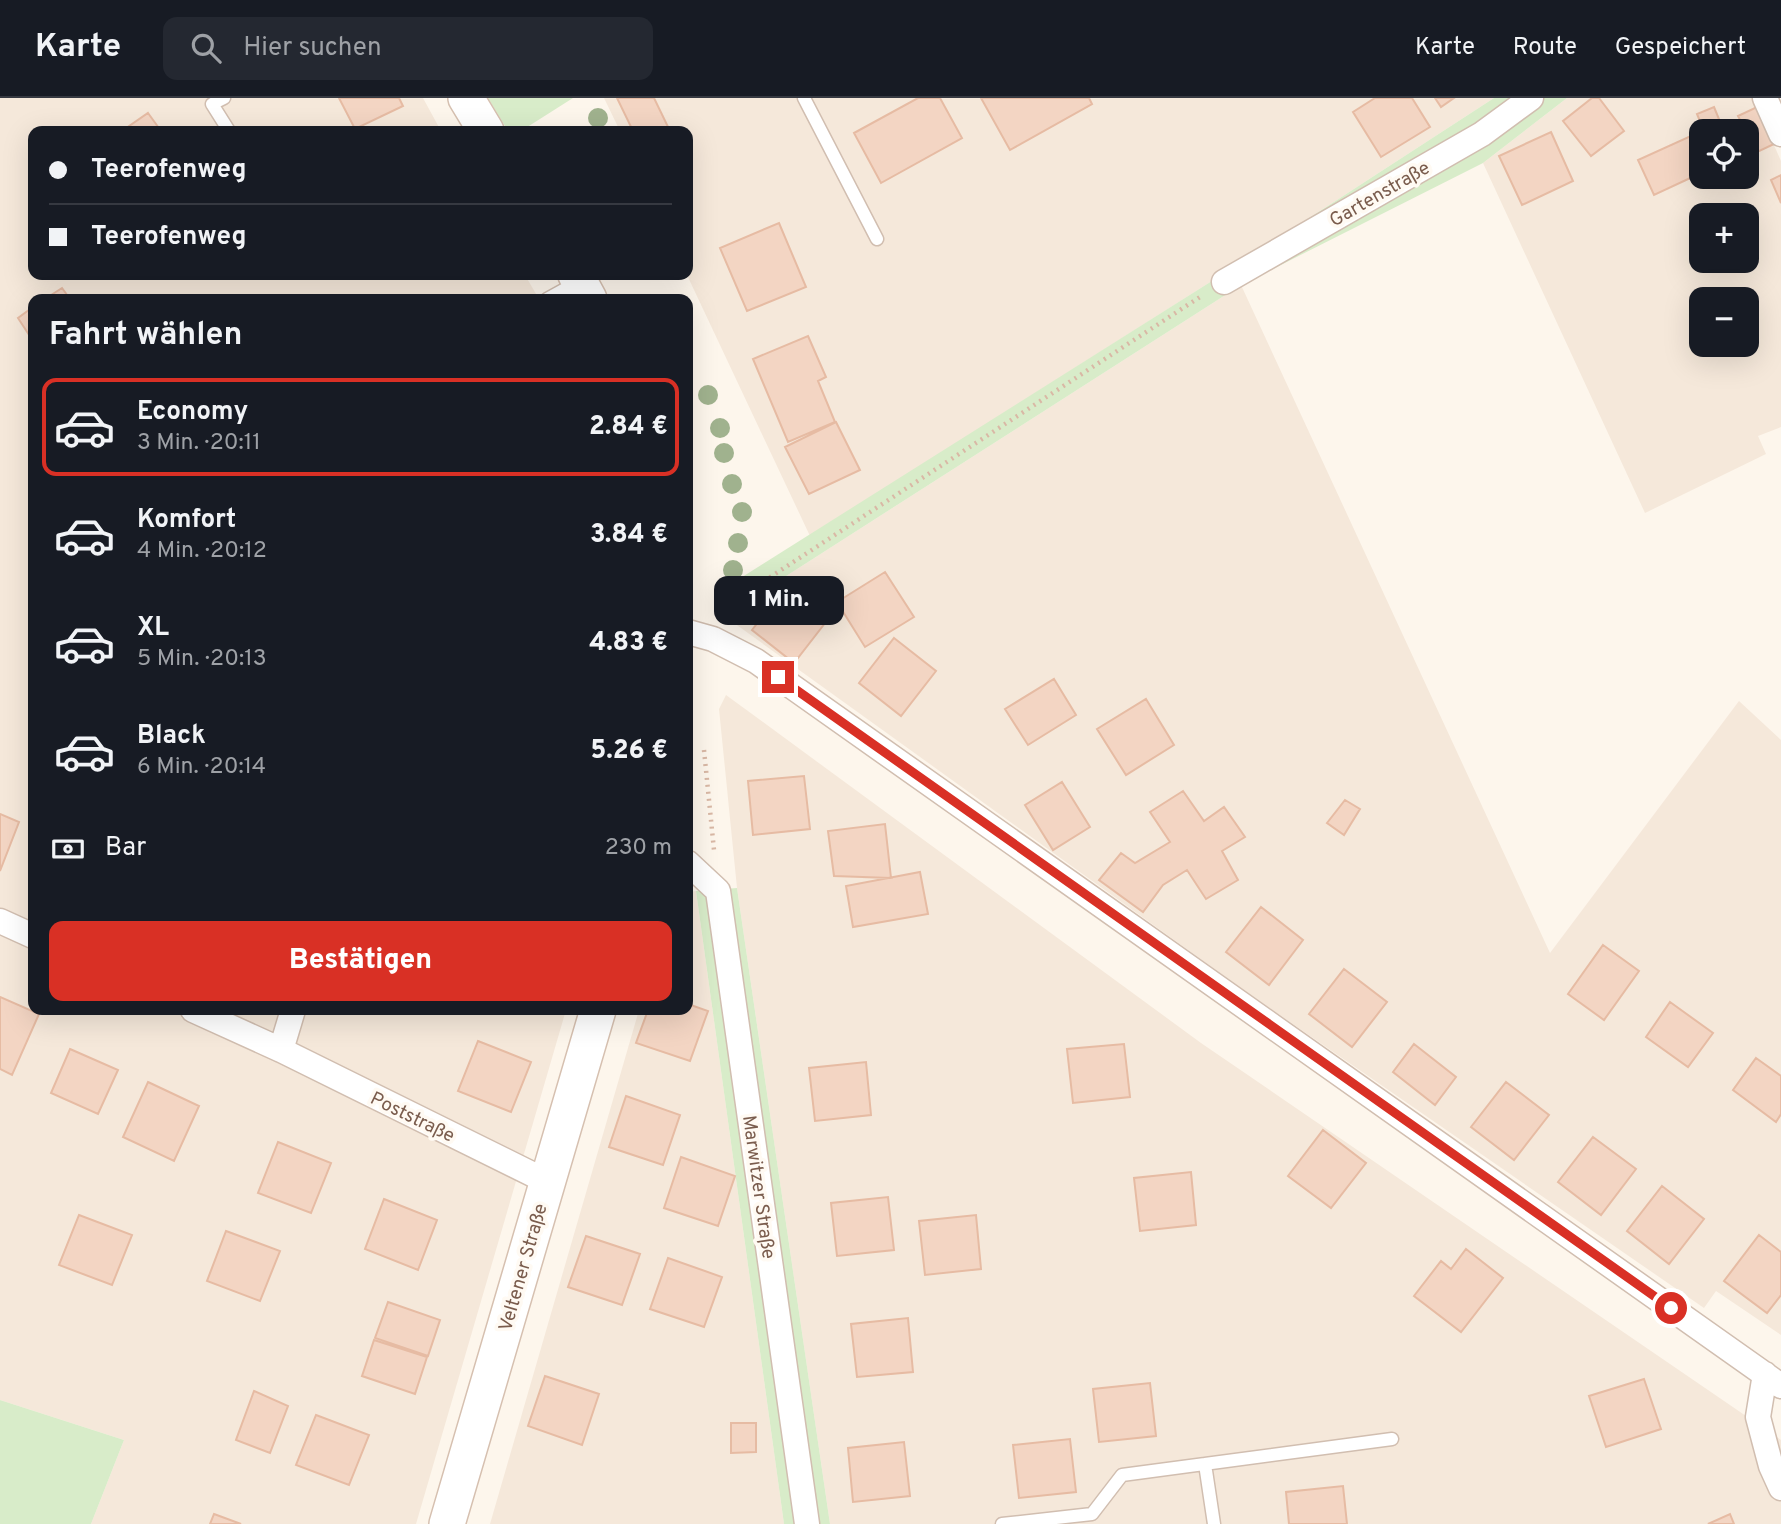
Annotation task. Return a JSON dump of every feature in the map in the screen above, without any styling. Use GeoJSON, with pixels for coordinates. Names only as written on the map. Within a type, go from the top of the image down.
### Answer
{"type":"FeatureCollection","features":[{"type":"Feature","properties":{"kind":"main road"},"geometry":{"type":"LineString","coordinates":[[466,98],[483,126]]}},
{"type":"Feature","properties":{"kind":"main road","name":"Veltener Straße"},"geometry":{"type":"LineString","coordinates":[[447,1524],[596,1015]]}},
{"type":"Feature","properties":{"kind":"street","name":"Gartenstraße"},"geometry":{"type":"LineString","coordinates":[[1224,282],[1482,134],[1531,98]]}},
{"type":"Feature","properties":{"kind":"street"},"geometry":{"type":"LineString","coordinates":[[1765,98],[1781,134]]}},
{"type":"Feature","properties":{"kind":"street"},"geometry":{"type":"LineString","coordinates":[[693,633],[713,639],[756,661],[1773,1380],[1758,1417],[1771,1466],[1781,1488]]}},
{"type":"Feature","properties":{"kind":"street"},"geometry":{"type":"LineString","coordinates":[[693,868],[718,891]]}},
{"type":"Feature","properties":{"kind":"street","name":"Marwitzer Straße"},"geometry":{"type":"LineString","coordinates":[[718,891],[807,1524]]}},
{"type":"Feature","properties":{"kind":"street"},"geometry":{"type":"LineString","coordinates":[[0,921],[28,934]]}},
{"type":"Feature","properties":{"kind":"street","name":"Poststraße"},"geometry":{"type":"LineString","coordinates":[[204,1015],[281,1050],[546,1181]]}},
{"type":"Feature","properties":{"kind":"street"},"geometry":{"type":"LineString","coordinates":[[281,1050],[292,1015]]}},
{"type":"Feature","properties":{"kind":"lane"},"geometry":{"type":"LineString","coordinates":[[224,98],[212,104],[226,126]]}},
{"type":"Feature","properties":{"kind":"lane"},"geometry":{"type":"LineString","coordinates":[[804,98],[877,239]]}},
{"type":"Feature","properties":{"kind":"lane"},"geometry":{"type":"LineString","coordinates":[[559,294],[581,285]]}},
{"type":"Feature","properties":{"kind":"lane"},"geometry":{"type":"LineString","coordinates":[[1002,1524],[1093,1514],[1122,1475],[1392,1439]]}},
{"type":"Feature","properties":{"kind":"lane"},"geometry":{"type":"LineString","coordinates":[[1205,1464],[1214,1524]]}},
{"type":"Feature","properties":{"kind":"path"},"geometry":{"type":"LineString","coordinates":[[715,608],[735,600],[1224,282]]}},
{"type":"Feature","properties":{"kind":"path"},"geometry":{"type":"LineString","coordinates":[[704,750],[718,891]]}},
{"type":"Feature","properties":{"kind":"shaded area"},"geometry":{"type":"Polygon","coordinates":[[[0,98],[423,98],[438,126],[28,126],[28,280],[528,280],[536,294],[28,294],[28,1015],[565,1015],[416,1524],[91,1524],[124,1440],[0,1400],[0,98]]]}},
{"type":"Feature","properties":{"kind":"shaded area"},"geometry":{"type":"Polygon","coordinates":[[[604,98],[1494,98],[810,536],[689,280],[693,280],[693,126],[618,126],[604,98]]]}},
{"type":"Feature","properties":{"kind":"shaded area"},"geometry":{"type":"Polygon","coordinates":[[[1567,98],[1753,98],[1781,161],[1781,427],[1758,436],[1766,454],[1645,513],[1483,163],[1567,98]]]}},
{"type":"Feature","properties":{"kind":"shaded area"},"geometry":{"type":"Polygon","coordinates":[[[1241,285],[1550,953],[1739,701],[1781,740],[1781,1335],[1716,1291],[1704,1308],[1245,991],[734,623],[733,610],[1241,285]]]}},
{"type":"Feature","properties":{"kind":"shaded area"},"geometry":{"type":"Polygon","coordinates":[[[726,695],[1201,1043],[1781,1440],[1781,1524],[830,1524],[737,888],[719,709],[726,695]]]}},
{"type":"Feature","properties":{"kind":"shaded area"},"geometry":{"type":"Polygon","coordinates":[[[693,891],[696,891],[784,1524],[490,1524],[638,1015],[693,1015],[693,891]]]}},
{"type":"Feature","properties":{"kind":"green space"},"geometry":{"type":"Polygon","coordinates":[[[488,98],[573,98],[529,126],[505,126],[488,98]]]}},
{"type":"Feature","properties":{"kind":"green space"},"geometry":{"type":"Polygon","coordinates":[[[1494,98],[1567,98],[1483,163],[1241,285],[733,610],[731,584],[1223,274],[1494,98]]]}},
{"type":"Feature","properties":{"kind":"green space"},"geometry":{"type":"Polygon","coordinates":[[[737,888],[830,1524],[784,1524],[696,891],[737,888]]]}},
{"type":"Feature","properties":{"kind":"green space"},"geometry":{"type":"Polygon","coordinates":[[[0,1400],[124,1440],[91,1524],[0,1524],[0,1400]]]}},
{"type":"Feature","properties":{"kind":"building"},"geometry":{"type":"Polygon","coordinates":[[[339,98],[399,98],[403,106],[361,126],[353,126],[339,98]]]}},
{"type":"Feature","properties":{"kind":"building"},"geometry":{"type":"Polygon","coordinates":[[[617,98],[654,98],[668,126],[631,126],[617,98]]]}},
{"type":"Feature","properties":{"kind":"building"},"geometry":{"type":"Polygon","coordinates":[[[918,98],[940,98],[962,138],[881,183],[854,133],[918,98]]]}},
{"type":"Feature","properties":{"kind":"building"},"geometry":{"type":"Polygon","coordinates":[[[981,98],[1089,98],[1092,104],[1010,150],[981,98]]]}},
{"type":"Feature","properties":{"kind":"building"},"geometry":{"type":"Polygon","coordinates":[[[1375,98],[1412,98],[1430,127],[1381,157],[1353,112],[1375,98]]]}},
{"type":"Feature","properties":{"kind":"building"},"geometry":{"type":"Polygon","coordinates":[[[1435,98],[1454,98],[1441,107],[1435,98]]]}},
{"type":"Feature","properties":{"kind":"building"},"geometry":{"type":"Polygon","coordinates":[[[1592,98],[1599,98],[1624,131],[1591,156],[1563,121],[1592,98]]]}},
{"type":"Feature","properties":{"kind":"building"},"geometry":{"type":"Polygon","coordinates":[[[1714,107],[1719,119],[1699,119],[1697,114],[1714,107]]]}},
{"type":"Feature","properties":{"kind":"building"},"geometry":{"type":"Polygon","coordinates":[[[1757,107],[1774,144],[1759,151],[1759,119],[1740,119],[1738,116],[1757,107]]]}},
{"type":"Feature","properties":{"kind":"building"},"geometry":{"type":"Polygon","coordinates":[[[148,113],[157,126],[129,126],[148,113]]]}},
{"type":"Feature","properties":{"kind":"building"},"geometry":{"type":"Polygon","coordinates":[[[1551,132],[1573,181],[1522,205],[1499,156],[1551,132]]]}},
{"type":"Feature","properties":{"kind":"building"},"geometry":{"type":"Polygon","coordinates":[[[1689,137],[1689,179],[1654,195],[1638,160],[1689,137]]]}},
{"type":"Feature","properties":{"kind":"building"},"geometry":{"type":"Polygon","coordinates":[[[1781,175],[1781,203],[1771,180],[1781,175]]]}},
{"type":"Feature","properties":{"kind":"building"},"geometry":{"type":"Polygon","coordinates":[[[779,223],[806,287],[747,311],[720,248],[779,223]]]}},
{"type":"Feature","properties":{"kind":"building"},"geometry":{"type":"Polygon","coordinates":[[[62,288],[66,294],[53,294],[62,288]]]}},
{"type":"Feature","properties":{"kind":"building"},"geometry":{"type":"Polygon","coordinates":[[[28,311],[28,333],[18,318],[28,311]]]}},
{"type":"Feature","properties":{"kind":"building"},"geometry":{"type":"Polygon","coordinates":[[[808,336],[826,377],[818,381],[835,422],[788,442],[753,359],[808,336]]]}},
{"type":"Feature","properties":{"kind":"building"},"geometry":{"type":"Polygon","coordinates":[[[836,422],[860,470],[809,494],[785,447],[836,422]]]}},
{"type":"Feature","properties":{"kind":"building"},"geometry":{"type":"Polygon","coordinates":[[[885,572],[914,617],[865,647],[837,602],[885,572]]]}},
{"type":"Feature","properties":{"kind":"building"},"geometry":{"type":"Polygon","coordinates":[[[787,585],[829,618],[794,663],[752,630],[787,585]]]}},
{"type":"Feature","properties":{"kind":"building"},"geometry":{"type":"Polygon","coordinates":[[[894,638],[936,671],[901,716],[859,683],[894,638]]]}},
{"type":"Feature","properties":{"kind":"building"},"geometry":{"type":"Polygon","coordinates":[[[1054,679],[1076,715],[1028,745],[1005,709],[1054,679]]]}},
{"type":"Feature","properties":{"kind":"building"},"geometry":{"type":"Polygon","coordinates":[[[1146,699],[1174,745],[1126,775],[1097,729],[1146,699]]]}},
{"type":"Feature","properties":{"kind":"building"},"geometry":{"type":"Polygon","coordinates":[[[804,776],[810,829],[753,835],[748,781],[804,776]]]}},
{"type":"Feature","properties":{"kind":"building"},"geometry":{"type":"Polygon","coordinates":[[[1062,782],[1090,827],[1053,850],[1025,805],[1062,782]]]}},
{"type":"Feature","properties":{"kind":"building"},"geometry":{"type":"Polygon","coordinates":[[[1183,791],[1204,821],[1224,807],[1245,837],[1222,851],[1238,880],[1206,899],[1187,870],[1163,885],[1143,912],[1099,880],[1121,853],[1135,863],[1170,842],[1150,812],[1183,791]]]}},
{"type":"Feature","properties":{"kind":"building"},"geometry":{"type":"Polygon","coordinates":[[[1345,800],[1360,809],[1344,835],[1327,823],[1345,800]]]}},
{"type":"Feature","properties":{"kind":"building"},"geometry":{"type":"Polygon","coordinates":[[[0,814],[19,822],[0,871],[0,814]]]}},
{"type":"Feature","properties":{"kind":"building"},"geometry":{"type":"Polygon","coordinates":[[[885,824],[891,878],[834,876],[828,831],[885,824]]]}},
{"type":"Feature","properties":{"kind":"building"},"geometry":{"type":"Polygon","coordinates":[[[920,872],[928,914],[853,927],[846,886],[920,872]]]}},
{"type":"Feature","properties":{"kind":"building"},"geometry":{"type":"Polygon","coordinates":[[[1261,907],[1303,940],[1269,985],[1226,952],[1261,907]]]}},
{"type":"Feature","properties":{"kind":"building"},"geometry":{"type":"Polygon","coordinates":[[[1603,945],[1639,971],[1604,1020],[1568,994],[1603,945]]]}},
{"type":"Feature","properties":{"kind":"building"},"geometry":{"type":"Polygon","coordinates":[[[1344,969],[1387,1002],[1352,1047],[1309,1014],[1344,969]]]}},
{"type":"Feature","properties":{"kind":"building"},"geometry":{"type":"Polygon","coordinates":[[[0,997],[28,1009],[28,1015],[39,1015],[12,1075],[0,1069],[0,997]]]}},
{"type":"Feature","properties":{"kind":"building"},"geometry":{"type":"Polygon","coordinates":[[[1670,1002],[1713,1033],[1688,1067],[1646,1037],[1670,1002]]]}},
{"type":"Feature","properties":{"kind":"building"},"geometry":{"type":"Polygon","coordinates":[[[693,1006],[708,1011],[690,1061],[636,1043],[646,1015],[693,1015],[693,1006]]]}},
{"type":"Feature","properties":{"kind":"building"},"geometry":{"type":"Polygon","coordinates":[[[478,1041],[531,1062],[511,1112],[458,1091],[478,1041]]]}},
{"type":"Feature","properties":{"kind":"building"},"geometry":{"type":"Polygon","coordinates":[[[1124,1044],[1130,1097],[1073,1103],[1067,1049],[1124,1044]]]}},
{"type":"Feature","properties":{"kind":"building"},"geometry":{"type":"Polygon","coordinates":[[[1414,1044],[1456,1077],[1435,1105],[1393,1072],[1414,1044]]]}},
{"type":"Feature","properties":{"kind":"building"},"geometry":{"type":"Polygon","coordinates":[[[70,1049],[118,1070],[98,1114],[51,1093],[70,1049]]]}},
{"type":"Feature","properties":{"kind":"building"},"geometry":{"type":"Polygon","coordinates":[[[1756,1058],[1781,1076],[1781,1114],[1776,1122],[1733,1090],[1756,1058]]]}},
{"type":"Feature","properties":{"kind":"building"},"geometry":{"type":"Polygon","coordinates":[[[866,1062],[871,1115],[815,1121],[809,1068],[866,1062]]]}},
{"type":"Feature","properties":{"kind":"building"},"geometry":{"type":"Polygon","coordinates":[[[148,1082],[199,1106],[174,1161],[123,1137],[148,1082]]]}},
{"type":"Feature","properties":{"kind":"building"},"geometry":{"type":"Polygon","coordinates":[[[1506,1082],[1549,1115],[1514,1160],[1471,1127],[1506,1082]]]}},
{"type":"Feature","properties":{"kind":"building"},"geometry":{"type":"Polygon","coordinates":[[[626,1096],[680,1115],[663,1165],[609,1147],[626,1096]]]}},
{"type":"Feature","properties":{"kind":"building"},"geometry":{"type":"Polygon","coordinates":[[[1323,1130],[1366,1163],[1331,1208],[1288,1176],[1323,1130]]]}},
{"type":"Feature","properties":{"kind":"building"},"geometry":{"type":"Polygon","coordinates":[[[1593,1137],[1636,1169],[1601,1215],[1558,1182],[1593,1137]]]}},
{"type":"Feature","properties":{"kind":"building"},"geometry":{"type":"Polygon","coordinates":[[[278,1142],[331,1163],[311,1213],[258,1193],[278,1142]]]}},
{"type":"Feature","properties":{"kind":"building"},"geometry":{"type":"Polygon","coordinates":[[[681,1157],[735,1176],[718,1226],[664,1208],[681,1157]]]}},
{"type":"Feature","properties":{"kind":"building"},"geometry":{"type":"Polygon","coordinates":[[[1191,1172],[1196,1225],[1140,1231],[1134,1178],[1191,1172]]]}},
{"type":"Feature","properties":{"kind":"building"},"geometry":{"type":"Polygon","coordinates":[[[1662,1186],[1704,1219],[1669,1264],[1627,1231],[1662,1186]]]}},
{"type":"Feature","properties":{"kind":"building"},"geometry":{"type":"Polygon","coordinates":[[[888,1197],[894,1250],[837,1256],[831,1203],[888,1197]]]}},
{"type":"Feature","properties":{"kind":"building"},"geometry":{"type":"Polygon","coordinates":[[[384,1199],[437,1220],[418,1270],[365,1249],[384,1199]]]}},
{"type":"Feature","properties":{"kind":"building"},"geometry":{"type":"Polygon","coordinates":[[[79,1215],[132,1235],[112,1285],[59,1265],[79,1215]]]}},
{"type":"Feature","properties":{"kind":"building"},"geometry":{"type":"Polygon","coordinates":[[[976,1215],[981,1269],[925,1275],[919,1221],[976,1215]]]}},
{"type":"Feature","properties":{"kind":"building"},"geometry":{"type":"Polygon","coordinates":[[[226,1231],[280,1251],[260,1301],[207,1281],[226,1231]]]}},
{"type":"Feature","properties":{"kind":"building"},"geometry":{"type":"Polygon","coordinates":[[[1759,1235],[1781,1252],[1781,1295],[1767,1313],[1724,1281],[1759,1235]]]}},
{"type":"Feature","properties":{"kind":"building"},"geometry":{"type":"Polygon","coordinates":[[[586,1236],[640,1254],[622,1305],[568,1287],[586,1236]]]}},
{"type":"Feature","properties":{"kind":"building"},"geometry":{"type":"Polygon","coordinates":[[[1466,1249],[1503,1278],[1461,1332],[1414,1296],[1441,1261],[1451,1269],[1466,1249]]]}},
{"type":"Feature","properties":{"kind":"building"},"geometry":{"type":"Polygon","coordinates":[[[668,1258],[722,1277],[704,1327],[650,1309],[668,1258]]]}},
{"type":"Feature","properties":{"kind":"building"},"geometry":{"type":"Polygon","coordinates":[[[388,1302],[440,1320],[428,1356],[375,1338],[388,1302]]]}},
{"type":"Feature","properties":{"kind":"building"},"geometry":{"type":"Polygon","coordinates":[[[908,1318],[913,1372],[857,1377],[851,1324],[908,1318]]]}},
{"type":"Feature","properties":{"kind":"building"},"geometry":{"type":"Polygon","coordinates":[[[374,1340],[427,1357],[415,1394],[362,1376],[374,1340]]]}},
{"type":"Feature","properties":{"kind":"building"},"geometry":{"type":"Polygon","coordinates":[[[545,1376],[599,1394],[582,1445],[528,1426],[545,1376]]]}},
{"type":"Feature","properties":{"kind":"building"},"geometry":{"type":"Polygon","coordinates":[[[1644,1379],[1661,1429],[1606,1447],[1589,1396],[1644,1379]]]}},
{"type":"Feature","properties":{"kind":"building"},"geometry":{"type":"Polygon","coordinates":[[[1150,1383],[1156,1436],[1099,1442],[1093,1389],[1150,1383]]]}},
{"type":"Feature","properties":{"kind":"building"},"geometry":{"type":"Polygon","coordinates":[[[254,1391],[288,1406],[270,1453],[236,1440],[254,1391]]]}},
{"type":"Feature","properties":{"kind":"building"},"geometry":{"type":"Polygon","coordinates":[[[316,1415],[369,1435],[349,1485],[296,1465],[316,1415]]]}},
{"type":"Feature","properties":{"kind":"building"},"geometry":{"type":"Polygon","coordinates":[[[731,1423],[756,1423],[756,1452],[731,1453],[731,1423]]]}},
{"type":"Feature","properties":{"kind":"building"},"geometry":{"type":"Polygon","coordinates":[[[1070,1439],[1076,1492],[1019,1498],[1013,1445],[1070,1439]]]}},
{"type":"Feature","properties":{"kind":"building"},"geometry":{"type":"Polygon","coordinates":[[[904,1442],[910,1496],[853,1502],[848,1448],[904,1442]]]}},
{"type":"Feature","properties":{"kind":"building"},"geometry":{"type":"Polygon","coordinates":[[[1343,1486],[1347,1524],[1289,1524],[1286,1492],[1343,1486]]]}},
{"type":"Feature","properties":{"kind":"building"},"geometry":{"type":"Polygon","coordinates":[[[214,1514],[241,1524],[210,1524],[214,1514]]]}},
{"type":"Feature","properties":{"kind":"building"},"geometry":{"type":"Polygon","coordinates":[[[1730,1514],[1734,1524],[1708,1524],[1730,1514]]]}},
{"type":"Feature","properties":{"kind":"route"},"geometry":{"type":"LineString","coordinates":[[778,677],[1671,1308]]}}]}
